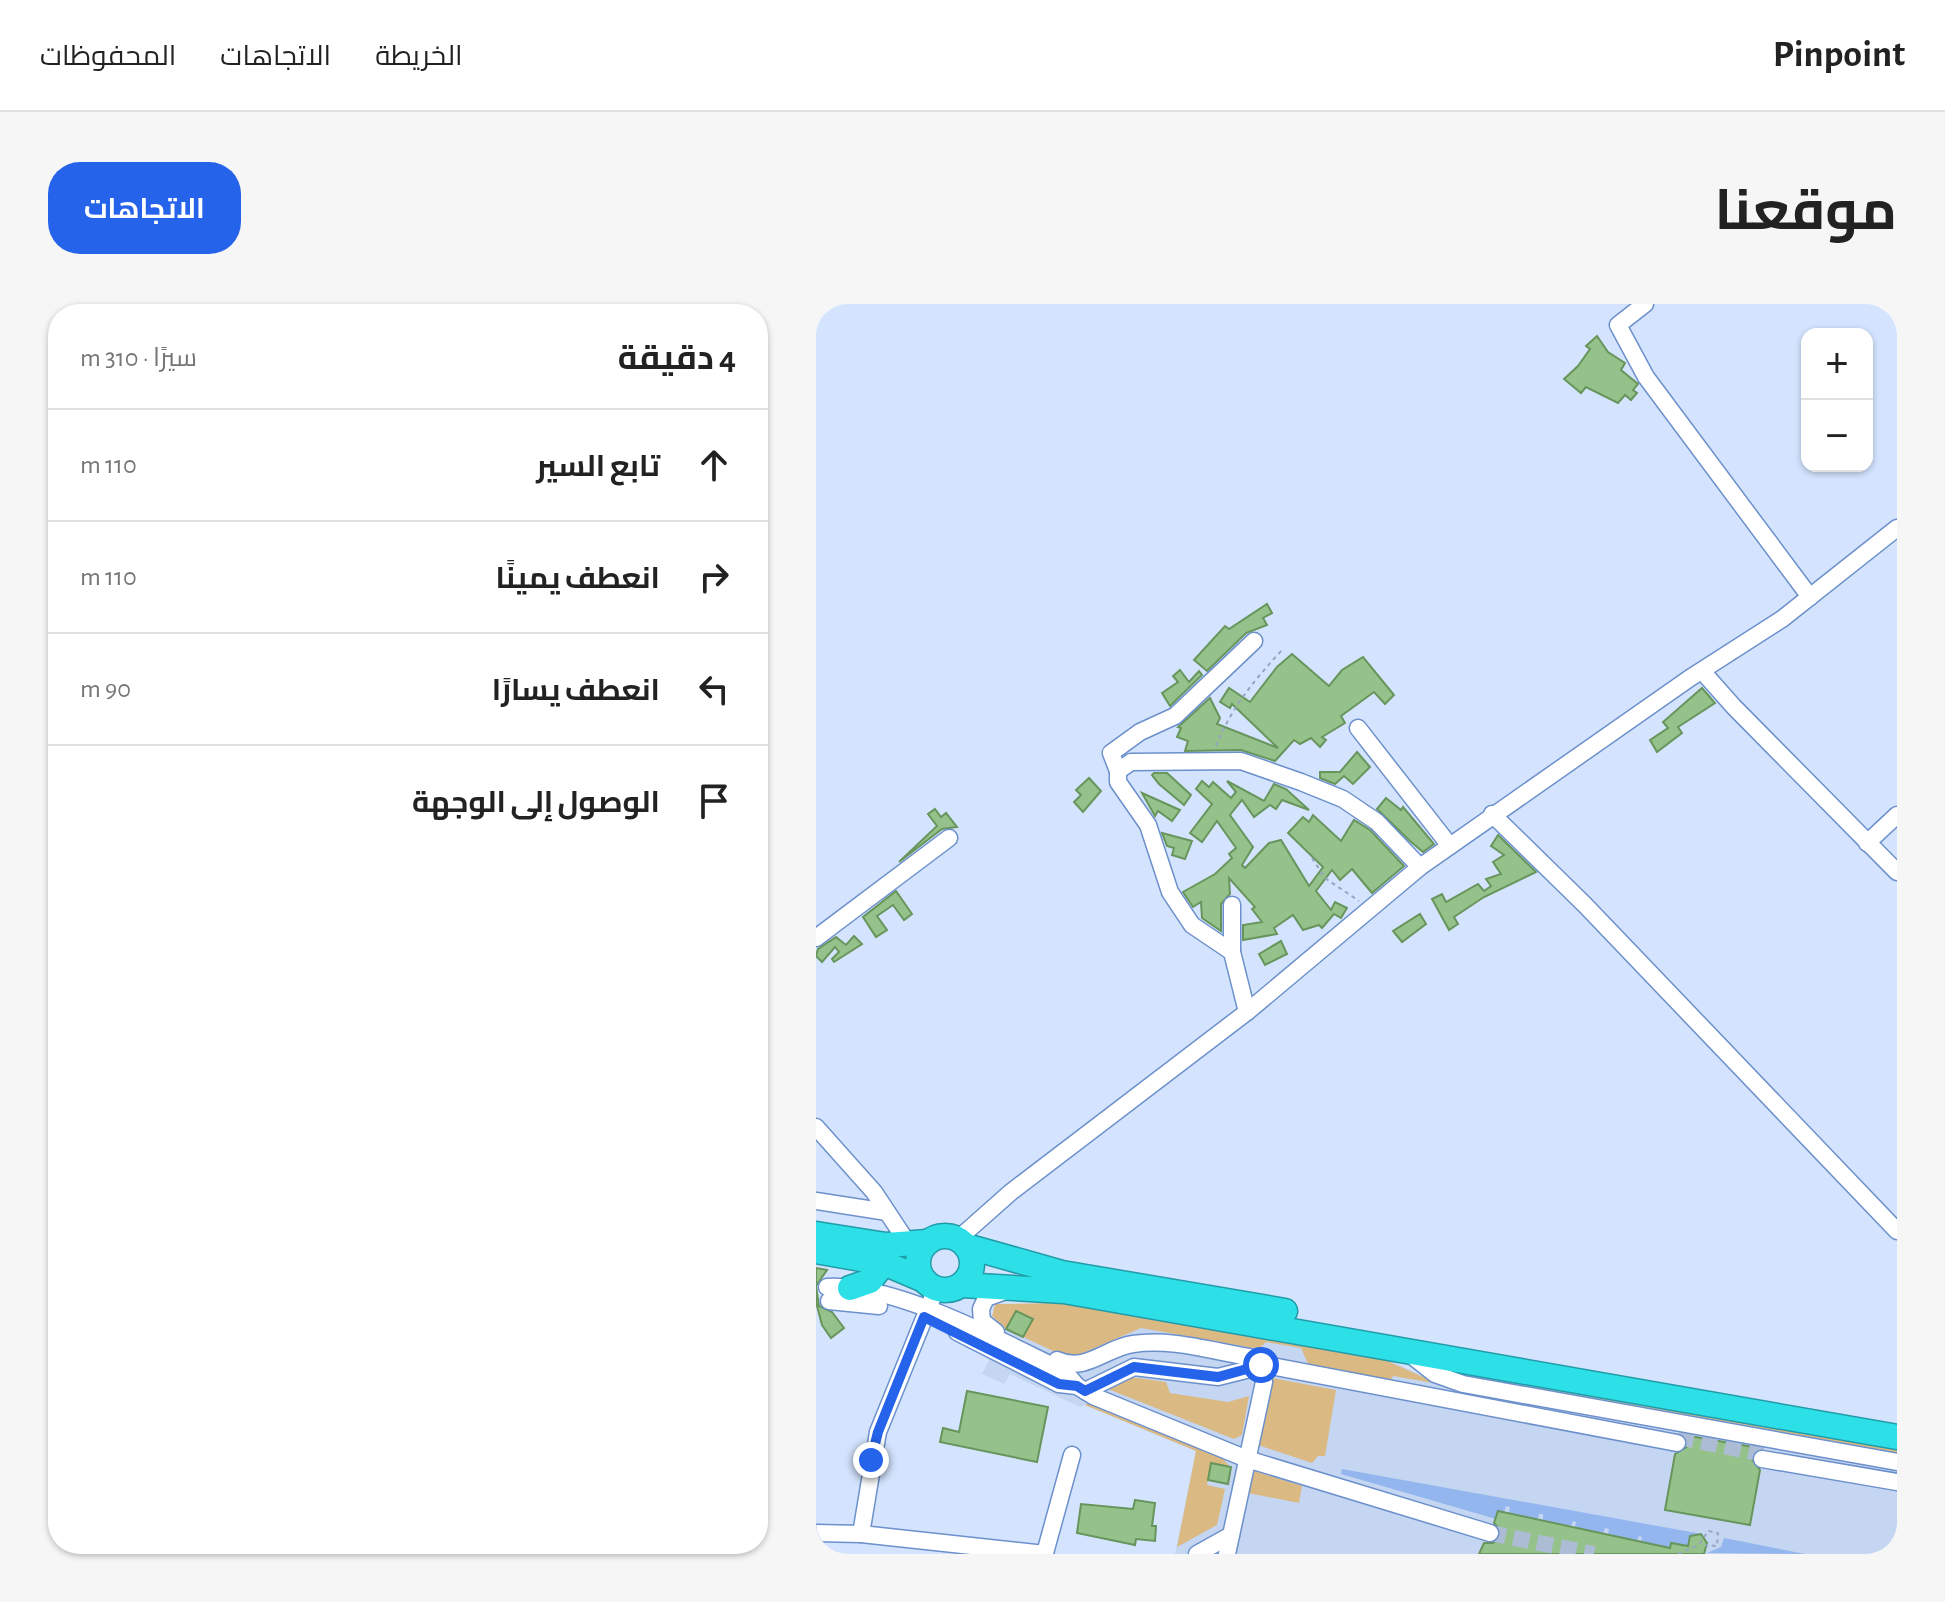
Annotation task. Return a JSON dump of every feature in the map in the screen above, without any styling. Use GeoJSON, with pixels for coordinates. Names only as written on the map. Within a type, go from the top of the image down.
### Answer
{"type":"FeatureCollection","features":[{"type":"Feature","properties":{"kind":"highway"},"geometry":{"type":"LineString","coordinates":[[816,1234],[886,1245],[919,1243],[949,1236],[962,1243],[1062,1273],[1897,1422]]}},
{"type":"Feature","properties":{"kind":"highway"},"geometry":{"type":"LineString","coordinates":[[919,1243],[918,1260],[928,1299]]}},
{"type":"Feature","properties":{"kind":"highway"},"geometry":{"type":"LineString","coordinates":[[962,1243],[972,1266],[962,1285]]}},
{"type":"Feature","properties":{"kind":"highway"},"geometry":{"type":"LineString","coordinates":[[816,1251],[884,1263],[928,1299]]}},
{"type":"Feature","properties":{"kind":"highway"},"geometry":{"type":"LineString","coordinates":[[828,1296],[870,1281],[884,1263]]}},
{"type":"Feature","properties":{"kind":"highway"},"geometry":{"type":"LineString","coordinates":[[928,1299],[962,1285],[1064,1291],[1897,1437]]}},
{"type":"Feature","properties":{"kind":"street"},"geometry":{"type":"LineString","coordinates":[[1645,304],[1618,325],[1646,377],[1810,597]]}},
{"type":"Feature","properties":{"kind":"street"},"geometry":{"type":"LineString","coordinates":[[962,1243],[1011,1192],[1247,1012],[1420,867],[1894,536]]}},
{"type":"Feature","properties":{"kind":"street"},"geometry":{"type":"LineString","coordinates":[[1232,952],[1192,925],[1170,892],[1148,825],[1118,782],[1118,771],[1111,753],[1140,732],[1175,716],[1254,641]]}},
{"type":"Feature","properties":{"kind":"street"},"geometry":{"type":"LineString","coordinates":[[1702,671],[1897,872]]}},
{"type":"Feature","properties":{"kind":"street"},"geometry":{"type":"LineString","coordinates":[[1358,728],[1450,846]]}},
{"type":"Feature","properties":{"kind":"street"},"geometry":{"type":"LineString","coordinates":[[1118,771],[1131,762],[1241,761],[1343,799],[1377,822],[1420,867]]}},
{"type":"Feature","properties":{"kind":"street"},"geometry":{"type":"LineString","coordinates":[[1493,815],[1585,905],[1897,1231]]}},
{"type":"Feature","properties":{"kind":"street"},"geometry":{"type":"LineString","coordinates":[[1867,843],[1897,815]]}},
{"type":"Feature","properties":{"kind":"street"},"geometry":{"type":"LineString","coordinates":[[816,938],[949,838]]}},
{"type":"Feature","properties":{"kind":"street"},"geometry":{"type":"LineString","coordinates":[[1232,905],[1232,952],[1247,1012]]}},
{"type":"Feature","properties":{"kind":"street"},"geometry":{"type":"LineString","coordinates":[[816,1127],[887,1212],[919,1243]]}},
{"type":"Feature","properties":{"kind":"street"},"geometry":{"type":"LineString","coordinates":[[816,1201],[887,1212]]}},
{"type":"Feature","properties":{"kind":"street"},"geometry":{"type":"LineString","coordinates":[[1064,1291],[997,1293],[986,1298],[980,1315],[994,1331],[1070,1365],[1127,1345],[1161,1343],[1260,1366],[1677,1443]]}},
{"type":"Feature","properties":{"kind":"street"},"geometry":{"type":"LineString","coordinates":[[828,1296],[867,1303],[928,1299]]}},
{"type":"Feature","properties":{"kind":"street"},"geometry":{"type":"LineString","coordinates":[[828,1296],[928,1299],[1059,1384],[1081,1389],[1247,1459],[1490,1533]]}},
{"type":"Feature","properties":{"kind":"street"},"geometry":{"type":"LineString","coordinates":[[861,1534],[878,1432],[928,1299]]}},
{"type":"Feature","properties":{"kind":"street"},"geometry":{"type":"LineString","coordinates":[[1081,1389],[1087,1370],[1142,1344]]}},
{"type":"Feature","properties":{"kind":"street"},"geometry":{"type":"LineString","coordinates":[[1142,1344],[1143,1366]]}},
{"type":"Feature","properties":{"kind":"street"},"geometry":{"type":"LineString","coordinates":[[1403,1348],[1428,1370],[1463,1384],[1897,1462]]}},
{"type":"Feature","properties":{"kind":"street"},"geometry":{"type":"LineString","coordinates":[[1081,1389],[1125,1369],[1143,1366],[1194,1373],[1260,1366]]}},
{"type":"Feature","properties":{"kind":"street"},"geometry":{"type":"LineString","coordinates":[[1227,1554],[1247,1459],[1260,1366]]}},
{"type":"Feature","properties":{"kind":"street"},"geometry":{"type":"LineString","coordinates":[[1643,1437],[1647,1415]]}},
{"type":"Feature","properties":{"kind":"street"},"geometry":{"type":"LineString","coordinates":[[1804,1467],[1807,1445]]}},
{"type":"Feature","properties":{"kind":"street"},"geometry":{"type":"LineString","coordinates":[[816,1533],[861,1534],[1045,1553],[1072,1455]]}},
{"type":"Feature","properties":{"kind":"street"},"geometry":{"type":"LineString","coordinates":[[1762,1459],[1897,1482]]}},
{"type":"Feature","properties":{"kind":"street"},"geometry":{"type":"LineString","coordinates":[[1197,1554],[1231,1535]]}},
{"type":"Feature","properties":{"kind":"path"},"geometry":{"type":"LineString","coordinates":[[1210,761],[1227,720],[1259,675],[1283,649]]}},
{"type":"Feature","properties":{"kind":"path"},"geometry":{"type":"LineString","coordinates":[[1312,858],[1325,878],[1370,909]]}},
{"type":"Feature","properties":{"kind":"path"},"geometry":{"type":"LineString","coordinates":[[1680,1554],[1699,1545],[1708,1531],[1718,1533],[1717,1546],[1705,1545]]}},
{"type":"Feature","properties":{"kind":"shaded area"},"geometry":{"type":"Polygon","coordinates":[[[1058,1303],[1394,1362],[1440,1385],[1462,1390],[1465,1375],[1897,1453],[1897,1554],[1175,1554],[1196,1451],[1085,1405],[1080,1407],[1010,1374],[1004,1384],[982,1374],[1005,1329],[995,1322],[993,1309],[1058,1303]]]}},
{"type":"Feature","properties":{"kind":"shaded area"},"geometry":{"type":"Polygon","coordinates":[[[1058,1303],[1376,1356],[1439,1384],[1393,1376],[1391,1380],[1308,1364],[1301,1348],[1266,1342],[1259,1349],[1141,1328],[1076,1356],[1064,1356],[1023,1337],[1032,1318],[1016,1311],[1006,1329],[992,1316],[995,1304],[1058,1303]]]}},
{"type":"Feature","properties":{"kind":"shaded area"},"geometry":{"type":"Polygon","coordinates":[[[1439,1365],[1897,1449],[1897,1453],[1446,1371],[1439,1365]]]}},
{"type":"Feature","properties":{"kind":"shaded area"},"geometry":{"type":"Polygon","coordinates":[[[1123,1376],[1166,1382],[1170,1393],[1228,1402],[1249,1396],[1242,1435],[1234,1439],[1108,1389],[1123,1376]]]}},
{"type":"Feature","properties":{"kind":"shaded area"},"geometry":{"type":"Polygon","coordinates":[[[1272,1378],[1336,1390],[1325,1456],[1318,1456],[1312,1463],[1258,1445],[1272,1378]]]}},
{"type":"Feature","properties":{"kind":"shaded area"},"geometry":{"type":"Polygon","coordinates":[[[1092,1401],[1222,1457],[1230,1467],[1211,1463],[1207,1485],[1225,1489],[1217,1525],[1177,1547],[1196,1451],[1085,1405],[1092,1401]]]}},
{"type":"Feature","properties":{"kind":"shaded area"},"geometry":{"type":"Polygon","coordinates":[[[1251,1472],[1302,1486],[1299,1503],[1248,1493],[1251,1472]]]}},
{"type":"Feature","properties":{"kind":"water"},"geometry":{"type":"Polygon","coordinates":[[[1342,1469],[1702,1534],[1701,1538],[1690,1536],[1685,1551],[1672,1543],[1670,1548],[1641,1542],[1642,1537],[1639,1536],[1637,1541],[1608,1534],[1609,1529],[1605,1528],[1603,1534],[1575,1527],[1576,1522],[1573,1521],[1571,1526],[1543,1520],[1543,1514],[1539,1514],[1538,1519],[1509,1513],[1510,1507],[1506,1506],[1504,1512],[1498,1511],[1496,1519],[1341,1474],[1342,1469]]]}},
{"type":"Feature","properties":{"kind":"water"},"geometry":{"type":"Polygon","coordinates":[[[1724,1538],[1805,1554],[1707,1553],[1721,1547],[1724,1538]]]}},
{"type":"Feature","properties":{"kind":"building"},"geometry":{"type":"Polygon","coordinates":[[[1597,336],[1608,352],[1625,363],[1621,370],[1638,384],[1633,390],[1637,393],[1631,400],[1625,395],[1618,403],[1586,387],[1581,393],[1564,379],[1578,366],[1590,349],[1586,346],[1597,336]]]}},
{"type":"Feature","properties":{"kind":"building"},"geometry":{"type":"Polygon","coordinates":[[[1267,604],[1272,613],[1263,618],[1267,625],[1246,633],[1207,671],[1194,660],[1225,626],[1229,629],[1267,604]]]}},
{"type":"Feature","properties":{"kind":"building"},"geometry":{"type":"Polygon","coordinates":[[[1292,654],[1329,686],[1342,670],[1363,657],[1394,695],[1385,704],[1374,692],[1341,716],[1345,723],[1322,737],[1326,740],[1320,747],[1311,738],[1300,744],[1294,740],[1275,761],[1241,750],[1185,751],[1188,741],[1177,737],[1181,728],[1178,727],[1210,698],[1220,718],[1217,724],[1278,748],[1232,704],[1230,708],[1220,702],[1229,688],[1250,702],[1277,667],[1292,654]]]}},
{"type":"Feature","properties":{"kind":"building"},"geometry":{"type":"Polygon","coordinates":[[[1180,670],[1189,682],[1199,671],[1202,675],[1170,706],[1162,693],[1178,682],[1173,676],[1180,670]]]}},
{"type":"Feature","properties":{"kind":"building"},"geometry":{"type":"Polygon","coordinates":[[[1702,688],[1715,703],[1678,727],[1682,733],[1657,752],[1650,740],[1668,728],[1663,722],[1702,688]]]}},
{"type":"Feature","properties":{"kind":"building"},"geometry":{"type":"Polygon","coordinates":[[[1357,752],[1370,767],[1353,784],[1344,776],[1335,784],[1320,778],[1320,772],[1340,772],[1357,752]]]}},
{"type":"Feature","properties":{"kind":"building"},"geometry":{"type":"Polygon","coordinates":[[[1167,773],[1191,795],[1184,805],[1159,784],[1152,775],[1167,773]]]}},
{"type":"Feature","properties":{"kind":"building"},"geometry":{"type":"Polygon","coordinates":[[[1089,778],[1101,791],[1083,812],[1074,802],[1081,795],[1076,790],[1089,778]]]}},
{"type":"Feature","properties":{"kind":"building"},"geometry":{"type":"Polygon","coordinates":[[[1202,781],[1209,787],[1213,782],[1231,798],[1236,792],[1227,781],[1264,801],[1274,784],[1286,789],[1309,810],[1282,800],[1276,809],[1270,805],[1254,817],[1242,800],[1230,815],[1253,847],[1242,865],[1245,868],[1269,843],[1281,840],[1309,886],[1323,867],[1288,833],[1303,817],[1309,822],[1313,815],[1341,841],[1354,820],[1370,830],[1404,866],[1372,893],[1352,869],[1340,880],[1332,870],[1316,891],[1331,910],[1335,902],[1347,908],[1341,918],[1334,914],[1322,928],[1319,925],[1303,930],[1293,915],[1274,928],[1277,934],[1243,940],[1243,925],[1262,922],[1252,909],[1255,907],[1229,878],[1230,894],[1221,904],[1221,931],[1202,918],[1201,902],[1193,907],[1183,892],[1215,874],[1232,858],[1229,854],[1236,848],[1217,821],[1202,842],[1190,833],[1212,804],[1196,789],[1202,781]]]}},
{"type":"Feature","properties":{"kind":"building"},"geometry":{"type":"Polygon","coordinates":[[[1142,793],[1180,810],[1172,821],[1158,811],[1155,816],[1142,793]]]}},
{"type":"Feature","properties":{"kind":"building"},"geometry":{"type":"Polygon","coordinates":[[[1386,798],[1401,810],[1403,807],[1434,844],[1423,852],[1410,841],[1377,809],[1386,798]]]}},
{"type":"Feature","properties":{"kind":"building"},"geometry":{"type":"Polygon","coordinates":[[[935,809],[941,817],[946,813],[957,827],[942,829],[899,862],[937,826],[928,814],[935,809]]]}},
{"type":"Feature","properties":{"kind":"building"},"geometry":{"type":"Polygon","coordinates":[[[1162,833],[1192,841],[1185,859],[1172,855],[1174,848],[1167,846],[1162,833]]]}},
{"type":"Feature","properties":{"kind":"building"},"geometry":{"type":"Polygon","coordinates":[[[1498,835],[1536,872],[1484,897],[1454,917],[1458,924],[1449,930],[1432,899],[1442,894],[1446,902],[1478,884],[1484,891],[1491,886],[1486,879],[1501,874],[1493,862],[1504,855],[1491,846],[1498,835]]]}},
{"type":"Feature","properties":{"kind":"building"},"geometry":{"type":"Polygon","coordinates":[[[896,891],[912,914],[904,920],[893,905],[877,916],[887,930],[876,937],[863,917],[896,891]]]}},
{"type":"Feature","properties":{"kind":"building"},"geometry":{"type":"Polygon","coordinates":[[[1420,914],[1426,924],[1402,942],[1393,931],[1420,914]]]}},
{"type":"Feature","properties":{"kind":"building"},"geometry":{"type":"Polygon","coordinates":[[[854,936],[862,944],[834,962],[832,959],[839,952],[835,947],[822,962],[816,956],[818,949],[836,937],[846,945],[854,936]]]}},
{"type":"Feature","properties":{"kind":"building"},"geometry":{"type":"Polygon","coordinates":[[[1281,941],[1287,954],[1265,965],[1259,954],[1281,941]]]}},
{"type":"Feature","properties":{"kind":"building"},"geometry":{"type":"Polygon","coordinates":[[[816,1268],[827,1270],[816,1286],[816,1268]]]}},
{"type":"Feature","properties":{"kind":"building"},"geometry":{"type":"Polygon","coordinates":[[[816,1286],[819,1306],[832,1312],[844,1328],[831,1338],[822,1325],[816,1302],[816,1286]]]}},
{"type":"Feature","properties":{"kind":"building"},"geometry":{"type":"Polygon","coordinates":[[[1016,1311],[1033,1319],[1023,1337],[1006,1329],[1016,1311]]]}},
{"type":"Feature","properties":{"kind":"building"},"geometry":{"type":"Polygon","coordinates":[[[967,1391],[1048,1407],[1037,1462],[940,1442],[943,1428],[959,1432],[967,1391]]]}},
{"type":"Feature","properties":{"kind":"building"},"geometry":{"type":"Polygon","coordinates":[[[1684,1435],[1759,1448],[1751,1458],[1760,1470],[1750,1525],[1665,1510],[1675,1454],[1688,1446],[1684,1435]]]}},
{"type":"Feature","properties":{"kind":"building"},"geometry":{"type":"Polygon","coordinates":[[[1211,1463],[1231,1467],[1228,1484],[1208,1480],[1211,1463]]]}},
{"type":"Feature","properties":{"kind":"building"},"geometry":{"type":"Polygon","coordinates":[[[1135,1500],[1155,1503],[1152,1526],[1156,1526],[1155,1541],[1136,1539],[1135,1545],[1077,1533],[1081,1504],[1133,1509],[1135,1500]]]}},
{"type":"Feature","properties":{"kind":"building"},"geometry":{"type":"Polygon","coordinates":[[[1498,1511],[1670,1548],[1671,1543],[1688,1546],[1690,1536],[1701,1534],[1707,1543],[1704,1554],[1479,1554],[1484,1543],[1493,1543],[1500,1537],[1500,1530],[1494,1523],[1498,1511]]]}},
{"type":"Feature","properties":{"kind":"tunnel"},"geometry":{"type":"LineString","coordinates":[[1678,1437],[1763,1454]]}},
{"type":"Feature","properties":{"kind":"tunnel"},"geometry":{"type":"LineString","coordinates":[[1490,1533],[1594,1554]]}},
{"type":"Feature","properties":{"kind":"route"},"geometry":{"type":"LineString","coordinates":[[871,1460],[878,1432],[924,1317],[1059,1384],[1077,1386],[1085,1391],[1134,1367],[1218,1377],[1261,1365]]}}]}
